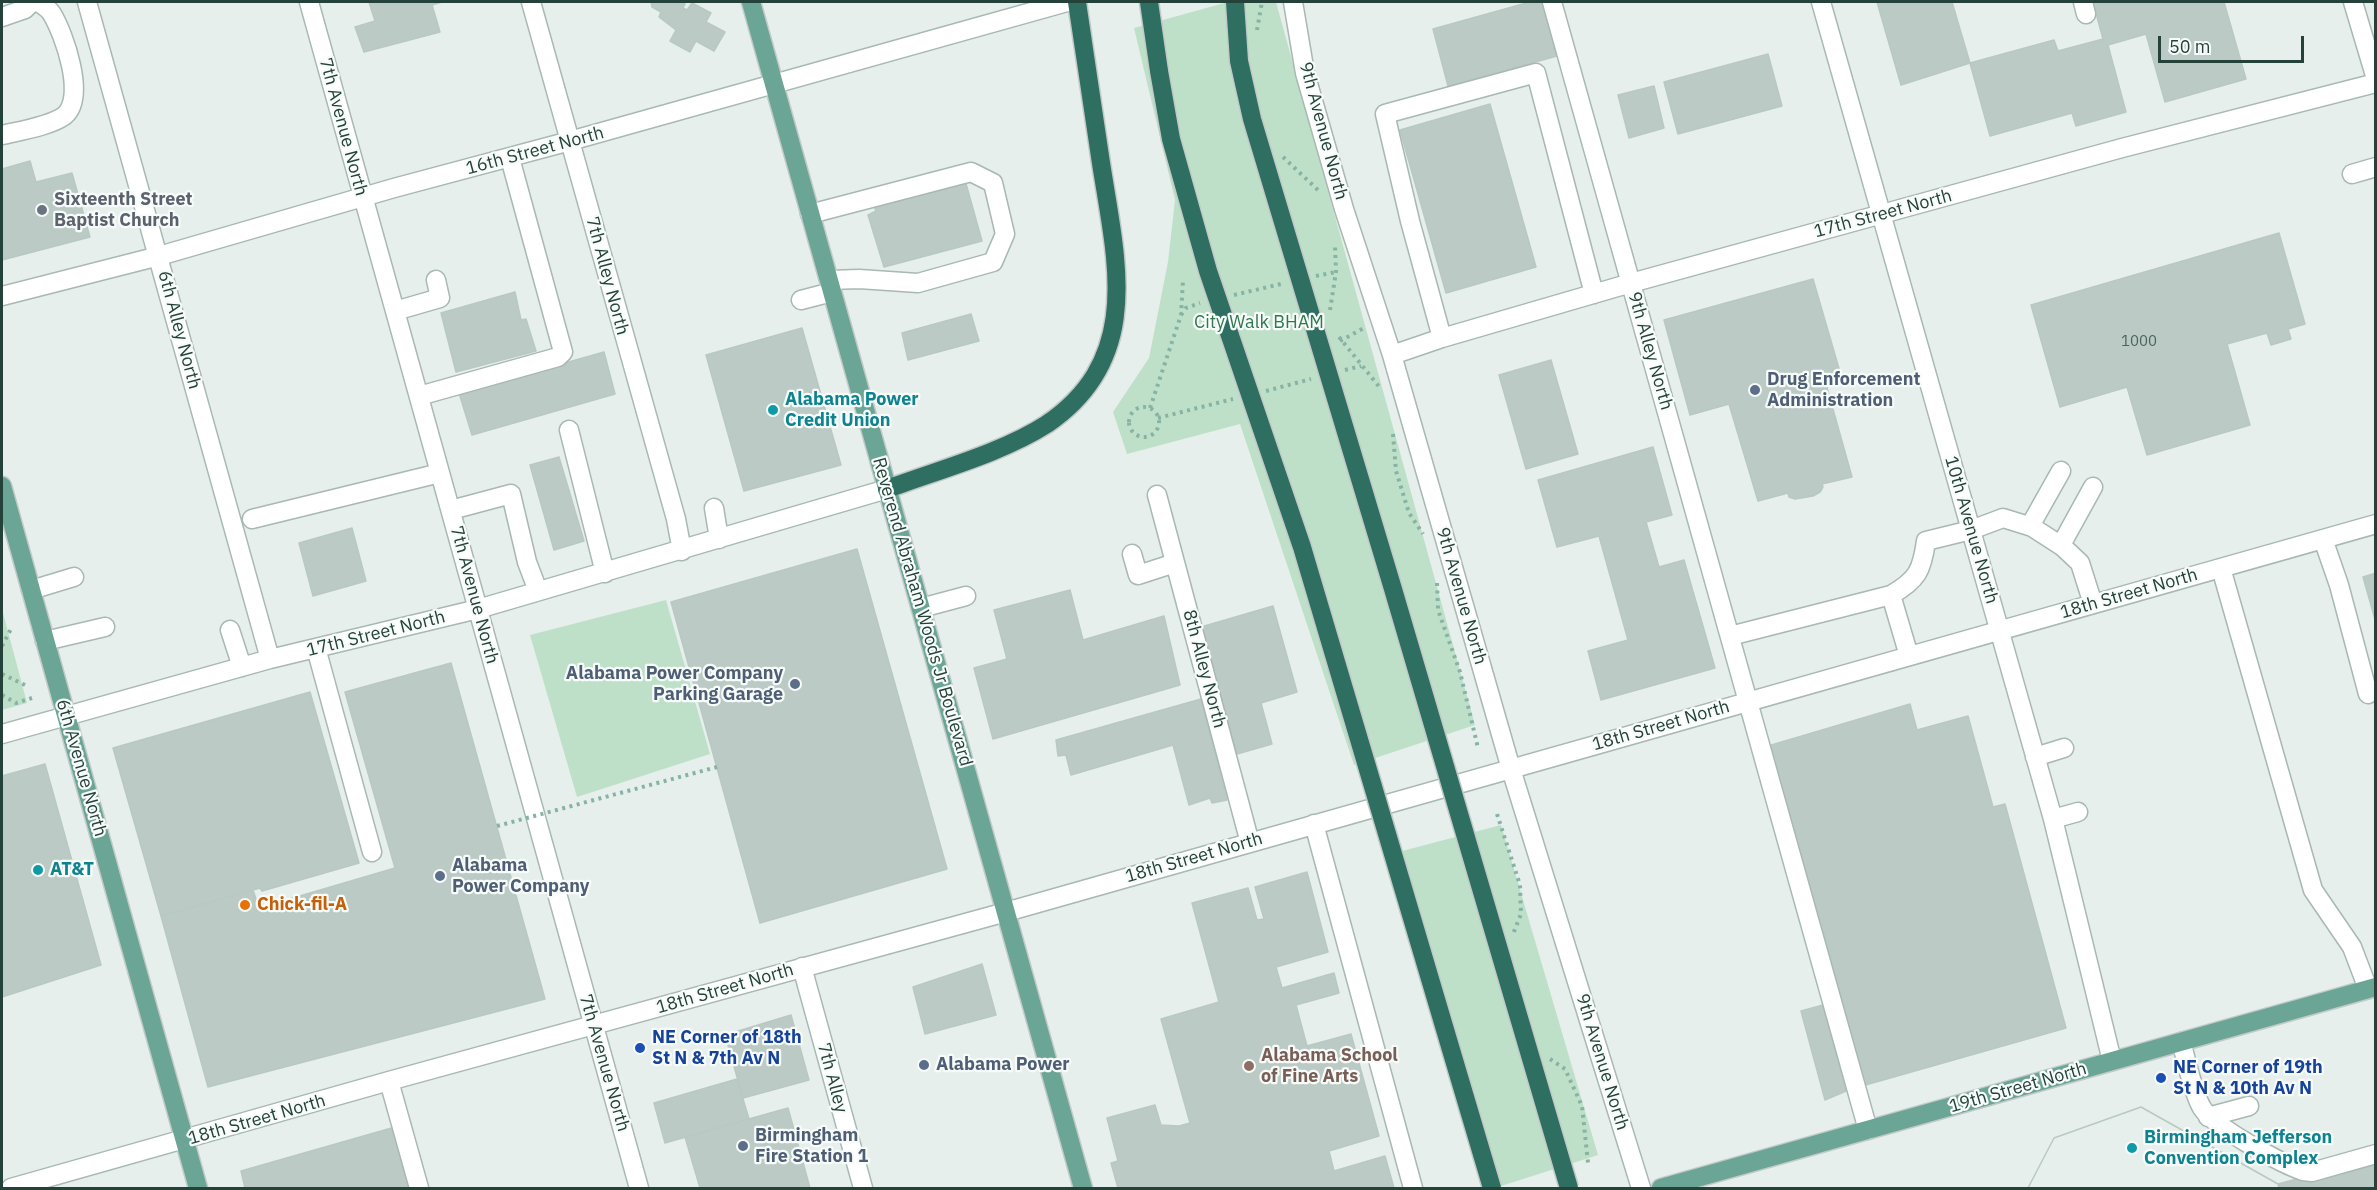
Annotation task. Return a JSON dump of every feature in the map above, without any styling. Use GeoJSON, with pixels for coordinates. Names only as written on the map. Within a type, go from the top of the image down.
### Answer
{"type":"FeatureCollection","features":[{"type":"Feature","properties":{"kind":"highway"},"geometry":{"type":"LineString","coordinates":[[887,489],[1019,439],[1047,423],[1070,405],[1093,378],[1110,342],[1118,305],[1115,237],[1077,2]]}},
{"type":"Feature","properties":{"kind":"highway"},"geometry":{"type":"LineString","coordinates":[[1149,2],[1171,139],[1209,271],[1302,547],[1492,1188]]}},
{"type":"Feature","properties":{"kind":"highway"},"geometry":{"type":"LineString","coordinates":[[1235,2],[1239,61],[1252,119],[1390,577],[1569,1188]]}},
{"type":"Feature","properties":{"kind":"main road","name":"Reverend Abraham Woods Jr Boulevard"},"geometry":{"type":"LineString","coordinates":[[751,2],[1083,1188]]}},
{"type":"Feature","properties":{"kind":"main road","name":"6th Avenue North"},"geometry":{"type":"LineString","coordinates":[[2,486],[198,1188]]}},
{"type":"Feature","properties":{"kind":"main road","name":"19th Street North"},"geometry":{"type":"LineString","coordinates":[[1661,1188],[2372,988]]}},
{"type":"Feature","properties":{"kind":"street"},"geometry":{"type":"LineString","coordinates":[[2,17],[25,9],[32,2]]}},
{"type":"Feature","properties":{"kind":"street"},"geometry":{"type":"LineString","coordinates":[[2,135],[46,123],[65,115],[75,98],[73,74],[64,41],[51,12],[38,2]]}},
{"type":"Feature","properties":{"kind":"street","name":"6th Alley North"},"geometry":{"type":"LineString","coordinates":[[87,2],[270,659]]}},
{"type":"Feature","properties":{"kind":"street","name":"7th Avenue North"},"geometry":{"type":"LineString","coordinates":[[309,2],[639,1188]]}},
{"type":"Feature","properties":{"kind":"street","name":"7th Alley North"},"geometry":{"type":"LineString","coordinates":[[531,2],[676,519],[682,550]]}},
{"type":"Feature","properties":{"kind":"street","name":"16th Street North"},"geometry":{"type":"LineString","coordinates":[[2,296],[159,256],[1067,2]]}},
{"type":"Feature","properties":{"kind":"street","name":"9th Avenue North"},"geometry":{"type":"LineString","coordinates":[[1293,2],[1305,73],[1337,186],[1392,356],[1511,769],[1641,1188]]}},
{"type":"Feature","properties":{"kind":"street","name":"9th Alley North"},"geometry":{"type":"LineString","coordinates":[[1552,2],[1868,1130]]}},
{"type":"Feature","properties":{"kind":"street","name":"10th Avenue North"},"geometry":{"type":"LineString","coordinates":[[1821,2],[2053,819],[2112,1061]]}},
{"type":"Feature","properties":{"kind":"street"},"geometry":{"type":"LineString","coordinates":[[2353,2],[2376,81]]}},
{"type":"Feature","properties":{"kind":"street"},"geometry":{"type":"LineString","coordinates":[[1442,338],[1410,221],[1385,114],[1536,73],[1593,294]]}},
{"type":"Feature","properties":{"kind":"street","name":"17th Street North"},"geometry":{"type":"LineString","coordinates":[[1392,356],[1442,338],[1631,283],[2122,148],[2376,81]]}},
{"type":"Feature","properties":{"kind":"street"},"geometry":{"type":"LineString","coordinates":[[419,396],[558,357],[563,352],[510,158]]}},
{"type":"Feature","properties":{"kind":"street"},"geometry":{"type":"LineString","coordinates":[[2352,174],[2376,167]]}},
{"type":"Feature","properties":{"kind":"street"},"geometry":{"type":"LineString","coordinates":[[801,300],[831,286],[859,279],[918,283],[993,262],[1005,234],[993,183],[971,172],[810,214]]}},
{"type":"Feature","properties":{"kind":"street"},"geometry":{"type":"LineString","coordinates":[[395,310],[440,298],[436,280]]}},
{"type":"Feature","properties":{"kind":"street"},"geometry":{"type":"LineString","coordinates":[[569,430],[604,573]]}},
{"type":"Feature","properties":{"kind":"street"},"geometry":{"type":"LineString","coordinates":[[2030,526],[2061,471]]}},
{"type":"Feature","properties":{"kind":"street"},"geometry":{"type":"LineString","coordinates":[[252,519],[440,472]]}},
{"type":"Feature","properties":{"kind":"street"},"geometry":{"type":"LineString","coordinates":[[2061,545],[2092,488]]}},
{"type":"Feature","properties":{"kind":"street","name":"17th Street North"},"geometry":{"type":"LineString","coordinates":[[2,735],[270,659],[478,609],[887,489]]}},
{"type":"Feature","properties":{"kind":"street"},"geometry":{"type":"LineString","coordinates":[[451,510],[511,494],[527,562],[538,591]]}},
{"type":"Feature","properties":{"kind":"street","name":"8th Alley North"},"geometry":{"type":"LineString","coordinates":[[1157,495],[1250,843]]}},
{"type":"Feature","properties":{"kind":"street"},"geometry":{"type":"LineString","coordinates":[[714,508],[719,539]]}},
{"type":"Feature","properties":{"kind":"street"},"geometry":{"type":"LineString","coordinates":[[1730,636],[1891,595],[1911,584],[1923,565],[1926,542],[1971,530],[2003,518],[2030,526],[2061,545],[2080,563],[2094,604]]}},
{"type":"Feature","properties":{"kind":"street","name":"18th Street North"},"geometry":{"type":"LineString","coordinates":[[11,1188],[1006,912],[2376,524]]}},
{"type":"Feature","properties":{"kind":"street"},"geometry":{"type":"LineString","coordinates":[[2323,539],[2339,585],[2368,693]]}},
{"type":"Feature","properties":{"kind":"street"},"geometry":{"type":"LineString","coordinates":[[1132,554],[1138,575],[1175,563]]}},
{"type":"Feature","properties":{"kind":"street"},"geometry":{"type":"LineString","coordinates":[[2221,568],[2313,890],[2352,947],[2372,988]]}},
{"type":"Feature","properties":{"kind":"street"},"geometry":{"type":"LineString","coordinates":[[31,590],[74,577]]}},
{"type":"Feature","properties":{"kind":"street"},"geometry":{"type":"LineString","coordinates":[[1891,595],[1909,656]]}},
{"type":"Feature","properties":{"kind":"street"},"geometry":{"type":"LineString","coordinates":[[921,608],[966,596]]}},
{"type":"Feature","properties":{"kind":"street"},"geometry":{"type":"LineString","coordinates":[[45,640],[105,627]]}},
{"type":"Feature","properties":{"kind":"street"},"geometry":{"type":"LineString","coordinates":[[230,630],[242,667]]}},
{"type":"Feature","properties":{"kind":"street"},"geometry":{"type":"LineString","coordinates":[[316,648],[329,730],[372,852]]}},
{"type":"Feature","properties":{"kind":"street"},"geometry":{"type":"LineString","coordinates":[[2035,757],[2064,748]]}},
{"type":"Feature","properties":{"kind":"street"},"geometry":{"type":"LineString","coordinates":[[2053,819],[2078,812]]}},
{"type":"Feature","properties":{"kind":"street"},"geometry":{"type":"LineString","coordinates":[[1314,824],[1413,1188]]}},
{"type":"Feature","properties":{"kind":"street","name":"7th Alley"},"geometry":{"type":"LineString","coordinates":[[802,967],[863,1188]]}},
{"type":"Feature","properties":{"kind":"street"},"geometry":{"type":"LineString","coordinates":[[2181,1042],[2200,1105],[2208,1117],[2294,1168],[2312,1172],[2376,1154]]}},
{"type":"Feature","properties":{"kind":"street"},"geometry":{"type":"LineString","coordinates":[[389,1082],[419,1188]]}},
{"type":"Feature","properties":{"kind":"street"},"geometry":{"type":"LineString","coordinates":[[2208,1117],[2248,1106]]}},
{"type":"Feature","properties":{"kind":"path"},"geometry":{"type":"LineString","coordinates":[[1255,41],[1262,2]]}},
{"type":"Feature","properties":{"kind":"path"},"geometry":{"type":"LineString","coordinates":[[1276,150],[1323,194]]}},
{"type":"Feature","properties":{"kind":"path"},"geometry":{"type":"LineString","coordinates":[[1333,319],[1329,309],[1336,272],[1335,237]]}},
{"type":"Feature","properties":{"kind":"path"},"geometry":{"type":"LineString","coordinates":[[1312,277],[1336,272]]}},
{"type":"Feature","properties":{"kind":"path"},"geometry":{"type":"LineString","coordinates":[[1150,408],[1181,315],[1183,280]]}},
{"type":"Feature","properties":{"kind":"path"},"geometry":{"type":"LineString","coordinates":[[1231,296],[1289,283]]}},
{"type":"Feature","properties":{"kind":"path"},"geometry":{"type":"LineString","coordinates":[[1181,315],[1186,308],[1208,301]]}},
{"type":"Feature","properties":{"kind":"path"},"geometry":{"type":"LineString","coordinates":[[1340,341],[1364,328]]}},
{"type":"Feature","properties":{"kind":"path"},"geometry":{"type":"LineString","coordinates":[[1336,330],[1340,341],[1380,387],[1383,397]]}},
{"type":"Feature","properties":{"kind":"path"},"geometry":{"type":"LineString","coordinates":[[1140,408],[1150,408],[1158,420],[1157,430],[1149,437],[1139,437],[1131,430],[1130,416],[1140,408]]}},
{"type":"Feature","properties":{"kind":"path"},"geometry":{"type":"LineString","coordinates":[[1391,426],[1396,471],[1409,513],[1425,537]]}},
{"type":"Feature","properties":{"kind":"path"},"geometry":{"type":"LineString","coordinates":[[1436,576],[1438,610],[1460,672],[1478,748]]}},
{"type":"Feature","properties":{"kind":"path"},"geometry":{"type":"LineString","coordinates":[[2,646],[12,627]]}},
{"type":"Feature","properties":{"kind":"path"},"geometry":{"type":"LineString","coordinates":[[2,674],[29,687]]}},
{"type":"Feature","properties":{"kind":"path"},"geometry":{"type":"LineString","coordinates":[[2,694],[16,703],[32,698]]}},
{"type":"Feature","properties":{"kind":"path"},"geometry":{"type":"LineString","coordinates":[[497,826],[717,767]]}},
{"type":"Feature","properties":{"kind":"path"},"geometry":{"type":"LineString","coordinates":[[1497,814],[1520,885],[1521,914],[1510,939]]}},
{"type":"Feature","properties":{"kind":"path"},"geometry":{"type":"LineString","coordinates":[[1548,1057],[1565,1069],[1582,1107],[1588,1163]]}},
{"type":"Feature","properties":{"kind":"green space","name":"City Walk BHAM"},"geometry":{"type":"Polygon","coordinates":[[[1228,2],[1276,2],[1475,725],[1354,765],[1240,424],[1127,454],[1113,412],[1149,358],[1168,262],[1175,200],[1134,28],[1228,2]]]}},
{"type":"Feature","properties":{"kind":"green space"},"geometry":{"type":"Polygon","coordinates":[[[666,600],[710,754],[577,797],[530,635],[666,600]]]}},
{"type":"Feature","properties":{"kind":"green space"},"geometry":{"type":"Polygon","coordinates":[[[2,609],[27,703],[2,710],[2,609]]]}},
{"type":"Feature","properties":{"kind":"green space"},"geometry":{"type":"Polygon","coordinates":[[[1501,825],[1598,1155],[1495,1188],[1387,855],[1501,825]]]}},
{"type":"Feature","properties":{"kind":"building"},"geometry":{"type":"Polygon","coordinates":[[[369,2],[442,2],[432,5],[440,32],[364,52],[355,27],[375,21],[369,2]]]}},
{"type":"Feature","properties":{"kind":"building"},"geometry":{"type":"Polygon","coordinates":[[[651,2],[681,2],[685,4],[683,8],[687,10],[692,3],[711,13],[706,22],[725,32],[714,51],[696,41],[690,52],[670,41],[676,30],[659,17],[661,12],[652,7],[651,2]]]}},
{"type":"Feature","properties":{"kind":"building"},"geometry":{"type":"Polygon","coordinates":[[[1530,2],[1542,2],[1557,56],[1448,86],[1433,29],[1530,2]]]}},
{"type":"Feature","properties":{"kind":"building"},"geometry":{"type":"Polygon","coordinates":[[[1877,2],[1952,2],[1970,63],[1901,85],[1877,2]]]}},
{"type":"Feature","properties":{"kind":"building"},"geometry":{"type":"Polygon","coordinates":[[[2093,2],[2224,2],[2246,79],[2165,102],[2146,34],[2108,45],[2126,112],[2076,126],[2072,113],[1990,136],[1970,63],[2054,40],[2058,51],[2103,39],[2093,2]]]}},
{"type":"Feature","properties":{"kind":"building"},"geometry":{"type":"Polygon","coordinates":[[[1768,54],[1782,106],[1678,134],[1664,82],[1768,54]]]}},
{"type":"Feature","properties":{"kind":"building"},"geometry":{"type":"Polygon","coordinates":[[[1654,86],[1664,128],[1629,138],[1618,95],[1654,86]]]}},
{"type":"Feature","properties":{"kind":"building"},"geometry":{"type":"Polygon","coordinates":[[[1490,104],[1536,267],[1446,293],[1400,130],[1490,104]]]}},
{"type":"Feature","properties":{"kind":"building","name":"Sixteenth Street Baptist Church"},"geometry":{"type":"Polygon","coordinates":[[[30,161],[36,182],[72,173],[90,237],[2,260],[2,169],[30,161]]]}},
{"type":"Feature","properties":{"kind":"building"},"geometry":{"type":"Polygon","coordinates":[[[965,180],[982,241],[884,267],[868,215],[876,211],[874,206],[965,180]]]}},
{"type":"Feature","properties":{"kind":"building"},"geometry":{"type":"Polygon","coordinates":[[[2279,233],[2305,324],[2288,329],[2291,339],[2271,345],[2267,333],[2227,344],[2250,425],[2147,455],[2127,387],[2060,407],[2031,305],[2279,233]]]}},
{"type":"Feature","properties":{"kind":"building","name":"Drug Enforcement Administration"},"geometry":{"type":"Polygon","coordinates":[[[1813,279],[1840,372],[1824,377],[1852,477],[1822,484],[1820,492],[1813,496],[1795,499],[1789,497],[1788,493],[1758,501],[1729,404],[1690,415],[1664,320],[1813,279]]]}},
{"type":"Feature","properties":{"kind":"building"},"geometry":{"type":"Polygon","coordinates":[[[515,292],[521,320],[526,319],[536,351],[456,372],[441,313],[515,292]]]}},
{"type":"Feature","properties":{"kind":"building"},"geometry":{"type":"Polygon","coordinates":[[[971,314],[979,341],[908,360],[902,333],[971,314]]]}},
{"type":"Feature","properties":{"kind":"building","name":"Alabama Power Credit Union"},"geometry":{"type":"Polygon","coordinates":[[[802,328],[841,465],[744,491],[706,355],[802,328]]]}},
{"type":"Feature","properties":{"kind":"building"},"geometry":{"type":"Polygon","coordinates":[[[604,352],[615,394],[472,435],[459,393],[604,352]]]}},
{"type":"Feature","properties":{"kind":"building"},"geometry":{"type":"Polygon","coordinates":[[[1551,360],[1578,454],[1526,469],[1499,375],[1551,360]]]}},
{"type":"Feature","properties":{"kind":"building"},"geometry":{"type":"Polygon","coordinates":[[[1653,447],[1672,515],[1646,522],[1659,567],[1684,560],[1715,668],[1601,700],[1588,651],[1628,640],[1599,536],[1557,547],[1538,480],[1653,447]]]}},
{"type":"Feature","properties":{"kind":"building"},"geometry":{"type":"Polygon","coordinates":[[[559,457],[584,541],[554,550],[530,465],[559,457]]]}},
{"type":"Feature","properties":{"kind":"building"},"geometry":{"type":"Polygon","coordinates":[[[352,528],[366,581],[313,596],[299,543],[352,528]]]}},
{"type":"Feature","properties":{"kind":"building","name":"Alabama Power Company Parking Garage"},"geometry":{"type":"Polygon","coordinates":[[[857,549],[947,869],[760,923],[671,602],[857,549]]]}},
{"type":"Feature","properties":{"kind":"building"},"geometry":{"type":"Polygon","coordinates":[[[2376,573],[2376,623],[2363,577],[2376,573]]]}},
{"type":"Feature","properties":{"kind":"building"},"geometry":{"type":"Polygon","coordinates":[[[1070,590],[1083,640],[1164,616],[1180,685],[993,739],[974,668],[1007,659],[994,610],[1070,590]]]}},
{"type":"Feature","properties":{"kind":"building"},"geometry":{"type":"Polygon","coordinates":[[[1273,606],[1297,692],[1261,703],[1272,744],[1237,754],[1201,627],[1273,606]]]}},
{"type":"Feature","properties":{"kind":"building","name":"Alabama Power Company"},"geometry":{"type":"Polygon","coordinates":[[[451,663],[545,999],[208,1087],[161,916],[253,890],[259,908],[395,868],[345,692],[451,663]]]}},
{"type":"Feature","properties":{"kind":"building"},"geometry":{"type":"Polygon","coordinates":[[[310,692],[359,863],[262,891],[260,888],[161,916],[113,748],[310,692]]]}},
{"type":"Feature","properties":{"kind":"building"},"geometry":{"type":"Polygon","coordinates":[[[1201,699],[1227,800],[1212,803],[1210,798],[1189,805],[1173,745],[1071,775],[1066,755],[1058,756],[1056,740],[1201,699]]]}},
{"type":"Feature","properties":{"kind":"building"},"geometry":{"type":"Polygon","coordinates":[[[1910,704],[1917,730],[1968,716],[1993,807],[2005,804],[2066,1028],[1862,1086],[1768,746],[1910,704]]]}},
{"type":"Feature","properties":{"kind":"building","name":"AT&T"},"geometry":{"type":"Polygon","coordinates":[[[45,764],[101,965],[2,997],[2,776],[45,764]]]}},
{"type":"Feature","properties":{"kind":"building"},"geometry":{"type":"Polygon","coordinates":[[[1307,872],[1328,952],[1276,967],[1282,988],[1334,973],[1339,993],[1296,1005],[1307,1046],[1351,1034],[1379,1136],[1329,1151],[1334,1171],[1385,1156],[1394,1188],[1118,1188],[1111,1163],[1118,1161],[1107,1118],[1155,1105],[1161,1125],[1179,1126],[1190,1123],[1161,1019],[1219,1002],[1192,903],[1248,888],[1257,920],[1264,919],[1255,887],[1307,872]]]}},
{"type":"Feature","properties":{"kind":"building"},"geometry":{"type":"Polygon","coordinates":[[[982,964],[996,1015],[925,1034],[913,987],[982,964]]]}},
{"type":"Feature","properties":{"kind":"building"},"geometry":{"type":"Polygon","coordinates":[[[1823,1005],[1846,1091],[1825,1100],[1801,1011],[1823,1005]]]}},
{"type":"Feature","properties":{"kind":"building"},"geometry":{"type":"Polygon","coordinates":[[[791,1015],[809,1080],[743,1098],[725,1035],[791,1015]]]}},
{"type":"Feature","properties":{"kind":"building"},"geometry":{"type":"Polygon","coordinates":[[[737,1079],[749,1119],[665,1143],[654,1103],[737,1079]]]}},
{"type":"Feature","properties":{"kind":"building","name":"Birmingham Jefferson Convention Complex"},"geometry":{"type":"Polygon","coordinates":[[[2141,1107],[2278,1184],[2376,1158],[2376,1188],[2028,1188],[2054,1138],[2141,1107]]]}},
{"type":"Feature","properties":{"kind":"building","name":"Birmingham Jefferson Convention Complex"},"geometry":{"type":"Polygon","coordinates":[[[2141,1107],[2278,1184],[2279,1188],[2028,1188],[2054,1138],[2141,1107]]]}},
{"type":"Feature","properties":{"kind":"building","name":"Birmingham Fire Station 1"},"geometry":{"type":"Polygon","coordinates":[[[788,1108],[810,1188],[700,1188],[685,1137],[788,1108]]]}},
{"type":"Feature","properties":{"kind":"building"},"geometry":{"type":"Polygon","coordinates":[[[395,1127],[411,1188],[245,1188],[241,1171],[395,1127]]]}},
{"type":"Feature","properties":{"kind":"place","name":"Sixteenth Street Baptist Church"},"geometry":{"type":"Point","coordinates":[42,210]}},
{"type":"Feature","properties":{"kind":"place","name":"Drug Enforcement Administration"},"geometry":{"type":"Point","coordinates":[1755,390]}},
{"type":"Feature","properties":{"kind":"place","name":"Alabama Power Credit Union"},"geometry":{"type":"Point","coordinates":[773,410]}},
{"type":"Feature","properties":{"kind":"place","name":"Alabama Power Company Parking Garage"},"geometry":{"type":"Point","coordinates":[795,684]}},
{"type":"Feature","properties":{"kind":"place","name":"AT&T"},"geometry":{"type":"Point","coordinates":[38,870]}},
{"type":"Feature","properties":{"kind":"place","name":"Alabama Power Company"},"geometry":{"type":"Point","coordinates":[440,876]}},
{"type":"Feature","properties":{"kind":"place","name":"Chick-fil-A"},"geometry":{"type":"Point","coordinates":[245,905]}},
{"type":"Feature","properties":{"kind":"place","name":"NE Corner of 18th St N & 7th Av N"},"geometry":{"type":"Point","coordinates":[640,1048]}},
{"type":"Feature","properties":{"kind":"place","name":"Alabama Power"},"geometry":{"type":"Point","coordinates":[924,1065]}},
{"type":"Feature","properties":{"kind":"place","name":"Alabama School of Fine Arts"},"geometry":{"type":"Point","coordinates":[1249,1066]}},
{"type":"Feature","properties":{"kind":"place","name":"NE Corner of 19th St N & 10th Av N"},"geometry":{"type":"Point","coordinates":[2161,1078]}},
{"type":"Feature","properties":{"kind":"place","name":"Birmingham Fire Station 1"},"geometry":{"type":"Point","coordinates":[743,1146]}},
{"type":"Feature","properties":{"kind":"place","name":"Birmingham Jefferson Convention Complex"},"geometry":{"type":"Point","coordinates":[2132,1148]}}]}
